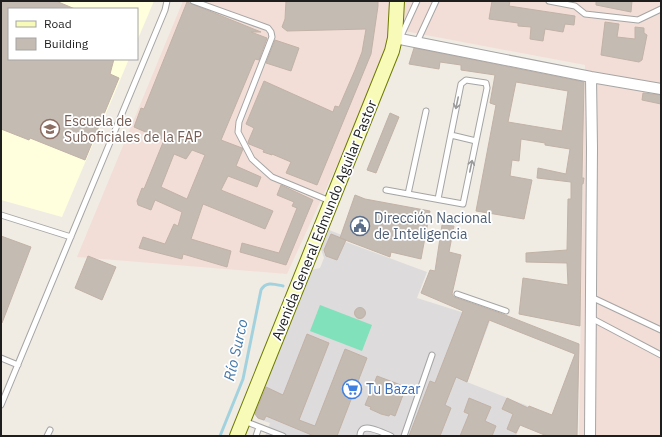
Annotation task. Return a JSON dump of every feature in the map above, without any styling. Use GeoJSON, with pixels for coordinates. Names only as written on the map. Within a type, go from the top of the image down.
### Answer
{"type":"FeatureCollection","features":[{"type":"Feature","properties":{"kind":"street","name":"Avenida General Edmundo Aguilar Pastor"},"geometry":{"type":"LineString","coordinates":[[237,436],[398,38],[397,1]]}},
{"type":"Feature","properties":{"kind":"street"},"geometry":{"type":"LineString","coordinates":[[398,38],[591,77],[661,89]]}},
{"type":"Feature","properties":{"kind":"street"},"geometry":{"type":"LineString","coordinates":[[590,436],[592,156],[591,77]]}},
{"type":"Feature","properties":{"kind":"lane"},"geometry":{"type":"LineString","coordinates":[[1,405],[165,10],[167,1]]}},
{"type":"Feature","properties":{"kind":"lane"},"geometry":{"type":"LineString","coordinates":[[193,1],[268,28],[272,32],[272,37],[239,122],[238,132],[252,159],[272,177],[331,201]]}},
{"type":"Feature","properties":{"kind":"lane"},"geometry":{"type":"LineString","coordinates":[[398,38],[417,1]]}},
{"type":"Feature","properties":{"kind":"lane"},"geometry":{"type":"LineString","coordinates":[[417,42],[436,1]]}},
{"type":"Feature","properties":{"kind":"lane"},"geometry":{"type":"LineString","coordinates":[[549,1],[576,3],[584,14],[638,20],[661,9]]}},
{"type":"Feature","properties":{"kind":"lane"},"geometry":{"type":"LineString","coordinates":[[386,190],[463,204],[487,88],[486,83],[466,80],[461,84],[438,199]]}},
{"type":"Feature","properties":{"kind":"lane"},"geometry":{"type":"LineString","coordinates":[[408,194],[426,112]]}},
{"type":"Feature","properties":{"kind":"lane"},"geometry":{"type":"LineString","coordinates":[[451,135],[476,141]]}},
{"type":"Feature","properties":{"kind":"lane"},"geometry":{"type":"LineString","coordinates":[[1,215],[71,237]]}},
{"type":"Feature","properties":{"kind":"lane"},"geometry":{"type":"LineString","coordinates":[[457,294],[506,311]]}},
{"type":"Feature","properties":{"kind":"lane"},"geometry":{"type":"LineString","coordinates":[[591,297],[661,330]]}},
{"type":"Feature","properties":{"kind":"lane"},"geometry":{"type":"LineString","coordinates":[[590,317],[661,355]]}},
{"type":"Feature","properties":{"kind":"lane"},"geometry":{"type":"LineString","coordinates":[[404,436],[432,355]]}},
{"type":"Feature","properties":{"kind":"lane"},"geometry":{"type":"LineString","coordinates":[[1,358],[18,365]]}},
{"type":"Feature","properties":{"kind":"lane"},"geometry":{"type":"LineString","coordinates":[[243,421],[283,436]]}},
{"type":"Feature","properties":{"kind":"lane"},"geometry":{"type":"LineString","coordinates":[[256,436],[259,427]]}},
{"type":"Feature","properties":{"kind":"lane"},"geometry":{"type":"LineString","coordinates":[[360,436],[365,427],[370,427],[391,436]]}},
{"type":"Feature","properties":{"kind":"lane"},"geometry":{"type":"LineString","coordinates":[[47,436],[50,430]]}},
{"type":"Feature","properties":{"kind":"shaded area","name":"Escuela de Suboficiales de la FAP"},"geometry":{"type":"Polygon","coordinates":[[[1,1],[154,1],[138,39],[138,8],[8,8],[8,60],[129,60],[62,217],[1,200],[1,1]]]}},
{"type":"Feature","properties":{"kind":"shaded area"},"geometry":{"type":"Polygon","coordinates":[[[183,1],[661,1],[661,436],[579,436],[585,65],[399,30],[287,274],[77,257],[183,1]]]}},
{"type":"Feature","properties":{"kind":"shaded area"},"geometry":{"type":"Polygon","coordinates":[[[329,230],[347,237],[346,242],[427,272],[417,298],[490,321],[467,382],[528,406],[516,436],[265,436],[270,423],[258,419],[253,412],[311,270],[320,268],[324,258],[321,249],[329,230]]]}},
{"type":"Feature","properties":{"kind":"green space"},"geometry":{"type":"Polygon","coordinates":[[[320,305],[372,325],[362,351],[310,331],[320,305]]]}},
{"type":"Feature","properties":{"kind":"building","name":"Escuela de Suboficiales de la FAP"},"geometry":{"type":"Polygon","coordinates":[[[1,1],[56,1],[73,8],[8,8],[8,60],[114,60],[110,74],[119,78],[85,160],[30,138],[29,140],[1,129],[1,1]]]}},
{"type":"Feature","properties":{"kind":"building"},"geometry":{"type":"Polygon","coordinates":[[[286,1],[378,1],[371,54],[317,185],[286,173],[291,162],[263,152],[264,150],[249,144],[248,142],[254,128],[246,124],[264,81],[333,112],[335,106],[339,107],[355,70],[362,52],[366,29],[287,31],[282,27],[285,19],[286,1]]]}},
{"type":"Feature","properties":{"kind":"building"},"geometry":{"type":"Polygon","coordinates":[[[492,1],[510,1],[509,6],[575,16],[574,25],[565,24],[563,32],[545,29],[543,41],[530,39],[531,27],[518,26],[518,23],[489,19],[492,1]]]}},
{"type":"Feature","properties":{"kind":"building"},"geometry":{"type":"Polygon","coordinates":[[[596,1],[632,1],[631,12],[596,5],[596,1]]]}},
{"type":"Feature","properties":{"kind":"building"},"geometry":{"type":"Polygon","coordinates":[[[187,2],[261,32],[251,32],[267,38],[259,60],[255,59],[221,140],[243,149],[236,166],[261,177],[257,187],[228,176],[221,190],[273,211],[265,229],[203,204],[191,239],[231,251],[227,267],[183,254],[182,259],[139,248],[143,237],[165,244],[174,224],[178,226],[182,212],[155,200],[151,210],[138,205],[137,201],[142,188],[144,189],[164,140],[134,127],[141,108],[144,109],[187,2]],[[192,150],[186,159],[174,154],[161,187],[187,199],[205,155],[192,150]]]}},
{"type":"Feature","properties":{"kind":"building"},"geometry":{"type":"Polygon","coordinates":[[[605,22],[619,24],[617,37],[635,39],[635,27],[644,28],[644,33],[647,35],[642,60],[639,62],[601,55],[605,22]]]}},
{"type":"Feature","properties":{"kind":"building"},"geometry":{"type":"Polygon","coordinates":[[[275,40],[299,48],[291,71],[266,63],[275,40]]]}},
{"type":"Feature","properties":{"kind":"building"},"geometry":{"type":"Polygon","coordinates":[[[414,48],[584,82],[582,178],[584,178],[582,184],[580,326],[519,314],[523,278],[568,285],[567,263],[526,262],[526,253],[567,250],[568,199],[571,199],[571,182],[537,178],[538,168],[566,174],[570,149],[521,139],[519,161],[512,160],[510,176],[532,180],[524,219],[476,211],[496,105],[490,103],[495,75],[461,70],[461,65],[440,62],[439,69],[409,64],[414,48]],[[516,82],[508,122],[562,131],[568,91],[516,82]]]}},
{"type":"Feature","properties":{"kind":"building"},"geometry":{"type":"Polygon","coordinates":[[[643,93],[661,95],[661,104],[642,100],[643,93]]]}},
{"type":"Feature","properties":{"kind":"building"},"geometry":{"type":"Polygon","coordinates":[[[390,113],[399,117],[376,173],[367,170],[390,113]]]}},
{"type":"Feature","properties":{"kind":"building"},"geometry":{"type":"Polygon","coordinates":[[[281,185],[313,200],[286,265],[240,252],[242,243],[279,253],[297,208],[292,206],[294,202],[277,195],[281,185]]]}},
{"type":"Feature","properties":{"kind":"building"},"geometry":{"type":"Polygon","coordinates":[[[355,195],[365,199],[430,211],[421,259],[391,252],[390,257],[340,238],[355,195]]]}},
{"type":"Feature","properties":{"kind":"building"},"geometry":{"type":"Polygon","coordinates":[[[442,225],[454,226],[449,252],[461,255],[452,294],[454,297],[500,313],[579,344],[577,436],[547,436],[520,425],[516,433],[507,429],[513,414],[502,409],[507,398],[528,408],[529,406],[552,415],[575,354],[489,320],[467,382],[456,377],[445,405],[451,408],[440,436],[409,436],[430,381],[435,383],[463,311],[421,293],[430,270],[435,271],[442,225]]]}},
{"type":"Feature","properties":{"kind":"building"},"geometry":{"type":"Polygon","coordinates":[[[331,234],[346,240],[337,260],[326,256],[324,250],[331,234]]]}},
{"type":"Feature","properties":{"kind":"building"},"geometry":{"type":"Polygon","coordinates":[[[1,236],[31,247],[2,323],[1,323],[1,236]]]}},
{"type":"Feature","properties":{"kind":"building"},"geometry":{"type":"Polygon","coordinates":[[[88,256],[116,267],[102,300],[75,288],[88,256]]]}},
{"type":"Feature","properties":{"kind":"building"},"geometry":{"type":"Polygon","coordinates":[[[360,307],[364,309],[366,313],[364,317],[360,319],[356,317],[354,313],[356,309],[360,307]]]}},
{"type":"Feature","properties":{"kind":"building"},"geometry":{"type":"Polygon","coordinates":[[[307,334],[329,343],[299,420],[315,426],[345,349],[367,358],[337,436],[314,436],[266,416],[264,420],[258,418],[255,414],[266,387],[283,395],[307,334]]]}},
{"type":"Feature","properties":{"kind":"building"},"geometry":{"type":"Polygon","coordinates":[[[377,376],[406,387],[395,416],[390,414],[389,416],[381,414],[365,405],[377,376]]]}},
{"type":"Feature","properties":{"kind":"building"},"geometry":{"type":"Polygon","coordinates":[[[469,398],[491,407],[485,421],[496,426],[492,436],[460,436],[469,414],[464,412],[469,398]]]}},
{"type":"Feature","properties":{"kind":"waterway","name":"Río Surco"},"geometry":{"type":"LineString","coordinates":[[220,436],[243,379],[261,290],[268,284],[283,286]]}},
{"type":"Feature","properties":{"kind":"place","name":"Escuela de Suboficiales de la FAP"},"geometry":{"type":"Point","coordinates":[50,129]}},
{"type":"Feature","properties":{"kind":"place","name":"Dirección Nacional de Inteligencia"},"geometry":{"type":"Point","coordinates":[360,226]}},
{"type":"Feature","properties":{"kind":"place","name":"Tu Bazar"},"geometry":{"type":"Point","coordinates":[352,389]}}]}
